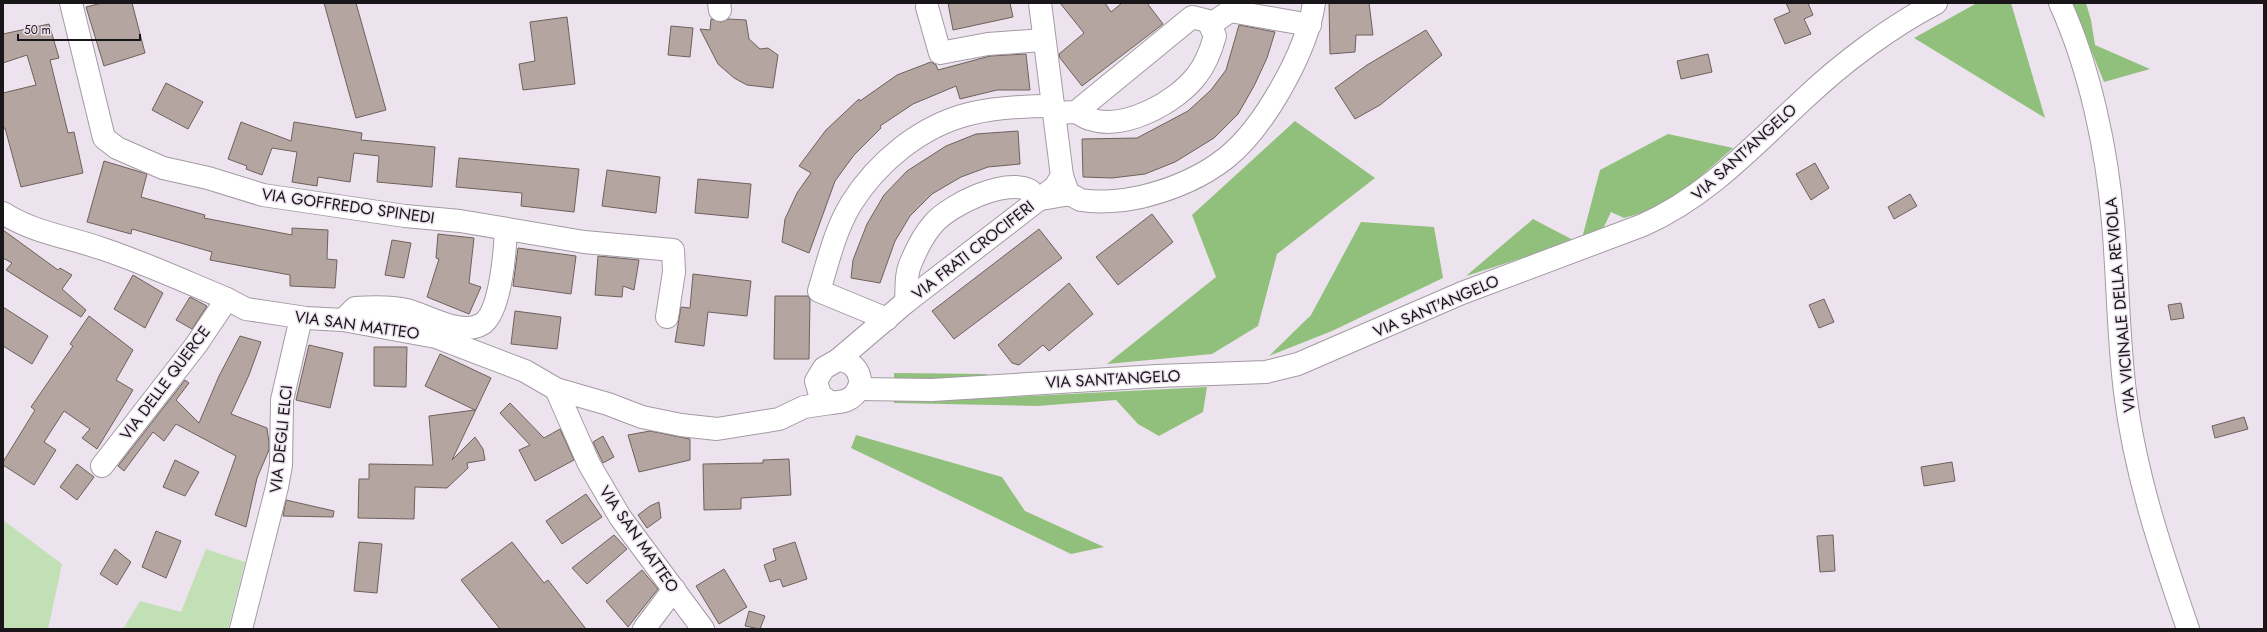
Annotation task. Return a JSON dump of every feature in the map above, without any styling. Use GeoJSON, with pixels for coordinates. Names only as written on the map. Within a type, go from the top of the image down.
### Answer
{"type":"FeatureCollection","features":[{"type":"Feature","properties":{"kind":"street","name":"VIA GOFFREDO SPINEDI"},"geometry":{"type":"LineString","coordinates":[[70,3],[104,138],[117,148],[163,168],[208,178],[263,195],[296,202],[506,229],[584,242],[673,250],[674,272],[667,317]]}},
{"type":"Feature","properties":{"kind":"street"},"geometry":{"type":"LineString","coordinates":[[1040,3],[1044,40],[1066,186],[1079,200],[1103,202],[1140,197],[1183,184],[1226,158],[1256,126],[1301,50],[1310,25],[1314,3]]}},
{"type":"Feature","properties":{"kind":"street","name":"VIA SANT'ANGELO"},"geometry":{"type":"LineString","coordinates":[[859,382],[932,390],[1150,376],[1252,373],[1266,372],[1298,364],[1462,293],[1643,225],[1672,212],[1709,186],[1838,70],[1896,27],[1936,3]]}},
{"type":"Feature","properties":{"kind":"street","name":"VIA VICINALE DELLA REVIOLA"},"geometry":{"type":"LineString","coordinates":[[2060,3],[2086,75],[2101,138],[2109,181],[2120,347],[2126,395],[2140,476],[2150,518],[2188,629]]}},
{"type":"Feature","properties":{"kind":"street"},"geometry":{"type":"LineString","coordinates":[[927,7],[940,53],[988,44],[1044,40]]}},
{"type":"Feature","properties":{"kind":"street"},"geometry":{"type":"LineString","coordinates":[[1210,25],[1230,10],[1310,25]]}},
{"type":"Feature","properties":{"kind":"street"},"geometry":{"type":"LineString","coordinates":[[556,389],[608,404],[642,417],[681,425],[717,428],[779,419],[804,408],[848,400],[859,382],[862,353],[879,326],[819,292],[840,227],[851,204],[870,178],[889,158],[907,145],[948,121],[969,114],[996,109],[1054,110],[1076,112],[1091,120],[1111,121],[1155,109],[1177,96],[1197,75],[1210,52],[1215,36],[1208,21],[1202,18],[1192,17],[1185,21],[1076,112]]}},
{"type":"Feature","properties":{"kind":"street","name":"VIA FRATI CROCIFERI"},"geometry":{"type":"LineString","coordinates":[[838,360],[906,302],[1037,199],[1055,186],[1066,186]]}},
{"type":"Feature","properties":{"kind":"street"},"geometry":{"type":"LineString","coordinates":[[906,302],[906,277],[911,261],[934,223],[975,196],[1006,189],[1018,188],[1029,190],[1037,199]]}},
{"type":"Feature","properties":{"kind":"street","name":"VIA SAN MATTEO"},"geometry":{"type":"LineString","coordinates":[[3,213],[17,222],[49,234],[102,249],[227,299],[246,309],[301,318],[343,320],[407,330],[450,341],[525,371],[556,389],[578,440],[599,482],[620,517],[703,629]]}},
{"type":"Feature","properties":{"kind":"street"},"geometry":{"type":"LineString","coordinates":[[343,320],[355,308],[367,307],[406,310],[444,324],[464,328],[473,328],[482,324],[493,309],[504,260],[506,229]]}},
{"type":"Feature","properties":{"kind":"street","name":"VIA DELLE QUERCE"},"geometry":{"type":"LineString","coordinates":[[102,466],[196,345],[227,299]]}},
{"type":"Feature","properties":{"kind":"street","name":"VIA DEGLI ELCI"},"geometry":{"type":"LineString","coordinates":[[241,629],[277,487],[281,458],[282,400],[301,318]]}},
{"type":"Feature","properties":{"kind":"street"},"geometry":{"type":"LineString","coordinates":[[779,419],[799,404],[824,368],[838,360],[849,361],[854,365],[859,382]]}},
{"type":"Feature","properties":{"kind":"street"},"geometry":{"type":"LineString","coordinates":[[816,381],[820,395],[831,403]]}},
{"type":"Feature","properties":{"kind":"street"},"geometry":{"type":"LineString","coordinates":[[644,629],[674,589]]}},
{"type":"Feature","properties":{"kind":"green space"},"geometry":{"type":"Polygon","coordinates":[[[1977,3],[2011,3],[2045,118],[1914,38],[1977,3]]]}},
{"type":"Feature","properties":{"kind":"green space"},"geometry":{"type":"Polygon","coordinates":[[[2072,3],[2086,3],[2091,20],[2095,45],[2150,69],[2104,82],[2072,3]]]}},
{"type":"Feature","properties":{"kind":"green space"},"geometry":{"type":"Polygon","coordinates":[[[1295,121],[1375,178],[1277,254],[1258,326],[1212,354],[1107,364],[1216,277],[1192,215],[1295,121]]]}},
{"type":"Feature","properties":{"kind":"green space"},"geometry":{"type":"Polygon","coordinates":[[[1668,134],[1733,148],[1668,205],[1624,218],[1611,212],[1600,235],[1581,242],[1600,170],[1668,134]]]}},
{"type":"Feature","properties":{"kind":"green space"},"geometry":{"type":"Polygon","coordinates":[[[1533,219],[1575,241],[1466,276],[1533,219]]]}},
{"type":"Feature","properties":{"kind":"green space"},"geometry":{"type":"Polygon","coordinates":[[[1361,222],[1434,227],[1443,278],[1332,331],[1269,356],[1311,315],[1361,222]]]}},
{"type":"Feature","properties":{"kind":"green space"},"geometry":{"type":"Polygon","coordinates":[[[894,373],[987,374],[994,398],[1207,387],[1203,412],[1159,436],[1138,424],[1116,400],[1037,406],[894,403],[894,373]]]}},
{"type":"Feature","properties":{"kind":"green space"},"geometry":{"type":"Polygon","coordinates":[[[856,435],[1002,477],[1025,511],[1104,547],[1071,554],[851,448],[856,435]]]}},
{"type":"Feature","properties":{"kind":"green space"},"geometry":{"type":"Polygon","coordinates":[[[3,520],[62,564],[48,629],[3,629],[3,520]]]}},
{"type":"Feature","properties":{"kind":"green space"},"geometry":{"type":"Polygon","coordinates":[[[206,549],[245,562],[228,629],[123,629],[140,601],[181,612],[206,549]]]}},
{"type":"Feature","properties":{"kind":"building"},"geometry":{"type":"Polygon","coordinates":[[[102,3],[132,3],[145,53],[104,66],[86,7],[102,3]]]}},
{"type":"Feature","properties":{"kind":"building"},"geometry":{"type":"Polygon","coordinates":[[[324,3],[356,3],[386,110],[356,118],[324,3]]]}},
{"type":"Feature","properties":{"kind":"building"},"geometry":{"type":"Polygon","coordinates":[[[948,3],[1010,3],[1013,17],[953,30],[948,3]]]}},
{"type":"Feature","properties":{"kind":"building"},"geometry":{"type":"Polygon","coordinates":[[[1060,3],[1105,3],[1111,12],[1122,3],[1147,3],[1163,24],[1082,86],[1060,58],[1059,54],[1084,33],[1060,3]]]}},
{"type":"Feature","properties":{"kind":"building"},"geometry":{"type":"Polygon","coordinates":[[[1329,3],[1369,3],[1373,35],[1356,35],[1355,52],[1330,54],[1329,3]]]}},
{"type":"Feature","properties":{"kind":"building"},"geometry":{"type":"Polygon","coordinates":[[[1786,3],[1808,3],[1813,15],[1804,19],[1811,34],[1785,44],[1774,19],[1790,12],[1786,3]]]}},
{"type":"Feature","properties":{"kind":"building"},"geometry":{"type":"Polygon","coordinates":[[[567,17],[575,84],[523,90],[519,64],[535,61],[530,22],[567,17]]]}},
{"type":"Feature","properties":{"kind":"building"},"geometry":{"type":"Polygon","coordinates":[[[711,19],[721,22],[728,19],[746,20],[749,39],[760,49],[768,48],[778,55],[773,88],[747,85],[734,78],[718,64],[700,29],[710,30],[711,19]]]}},
{"type":"Feature","properties":{"kind":"building"},"geometry":{"type":"Polygon","coordinates":[[[49,24],[59,58],[50,60],[68,133],[74,132],[83,173],[21,187],[5,128],[3,128],[3,93],[36,85],[27,55],[3,63],[3,34],[49,24]]]}},
{"type":"Feature","properties":{"kind":"building"},"geometry":{"type":"Polygon","coordinates":[[[1239,25],[1275,32],[1267,58],[1254,86],[1238,114],[1214,138],[1175,162],[1145,174],[1112,178],[1083,177],[1082,139],[1137,138],[1188,111],[1211,90],[1226,70],[1239,25]]]}},
{"type":"Feature","properties":{"kind":"building"},"geometry":{"type":"Polygon","coordinates":[[[671,26],[693,28],[690,57],[668,55],[671,26]]]}},
{"type":"Feature","properties":{"kind":"building"},"geometry":{"type":"Polygon","coordinates":[[[1426,30],[1442,55],[1380,105],[1355,119],[1335,88],[1367,65],[1426,30]]]}},
{"type":"Feature","properties":{"kind":"building"},"geometry":{"type":"Polygon","coordinates":[[[1026,54],[1030,90],[997,90],[960,99],[956,86],[913,104],[880,126],[881,128],[854,155],[835,181],[809,253],[782,242],[785,219],[797,193],[811,173],[799,166],[826,130],[859,99],[860,101],[897,75],[931,62],[936,65],[938,70],[990,56],[1026,54]]]}},
{"type":"Feature","properties":{"kind":"building"},"geometry":{"type":"Polygon","coordinates":[[[1708,54],[1712,72],[1681,79],[1677,61],[1708,54]]]}},
{"type":"Feature","properties":{"kind":"building"},"geometry":{"type":"Polygon","coordinates":[[[166,83],[203,102],[188,129],[152,110],[166,83]]]}},
{"type":"Feature","properties":{"kind":"building"},"geometry":{"type":"Polygon","coordinates":[[[241,122],[291,141],[294,122],[362,133],[361,140],[435,147],[432,187],[377,182],[379,156],[354,153],[350,182],[318,177],[317,186],[292,182],[297,152],[272,148],[262,175],[246,169],[247,166],[228,159],[241,122]]]}},
{"type":"Feature","properties":{"kind":"building"},"geometry":{"type":"Polygon","coordinates":[[[1018,131],[1020,164],[988,167],[961,177],[932,194],[910,216],[895,241],[880,283],[851,278],[853,260],[867,224],[884,195],[907,171],[946,146],[976,134],[1018,131]]]}},
{"type":"Feature","properties":{"kind":"building"},"geometry":{"type":"Polygon","coordinates":[[[459,158],[579,169],[574,212],[521,206],[522,193],[456,187],[459,158]]]}},
{"type":"Feature","properties":{"kind":"building"},"geometry":{"type":"Polygon","coordinates":[[[104,161],[147,174],[141,197],[205,215],[204,218],[292,235],[292,228],[328,230],[327,259],[337,260],[335,288],[290,286],[290,275],[210,260],[212,252],[132,229],[131,234],[87,222],[104,161]]]}},
{"type":"Feature","properties":{"kind":"building"},"geometry":{"type":"Polygon","coordinates":[[[1815,163],[1829,188],[1811,200],[1796,174],[1815,163]]]}},
{"type":"Feature","properties":{"kind":"building"},"geometry":{"type":"Polygon","coordinates":[[[607,170],[660,177],[656,213],[602,206],[607,170]]]}},
{"type":"Feature","properties":{"kind":"building"},"geometry":{"type":"Polygon","coordinates":[[[698,179],[751,184],[748,218],[695,213],[698,179]]]}},
{"type":"Feature","properties":{"kind":"building"},"geometry":{"type":"Polygon","coordinates":[[[1910,194],[1917,206],[1894,219],[1888,207],[1910,194]]]}},
{"type":"Feature","properties":{"kind":"building"},"geometry":{"type":"Polygon","coordinates":[[[1152,214],[1173,242],[1118,285],[1096,257],[1152,214]]]}},
{"type":"Feature","properties":{"kind":"building"},"geometry":{"type":"Polygon","coordinates":[[[1039,229],[1062,258],[954,339],[932,311],[1039,229]]]}},
{"type":"Feature","properties":{"kind":"building"},"geometry":{"type":"Polygon","coordinates":[[[3,230],[58,270],[60,268],[72,275],[62,289],[86,310],[81,317],[6,270],[12,263],[3,258],[3,230]]]}},
{"type":"Feature","properties":{"kind":"building"},"geometry":{"type":"Polygon","coordinates":[[[438,234],[474,238],[469,283],[481,287],[469,314],[427,297],[439,259],[436,258],[438,234]]]}},
{"type":"Feature","properties":{"kind":"building"},"geometry":{"type":"Polygon","coordinates":[[[392,240],[411,243],[404,278],[385,275],[392,240]]]}},
{"type":"Feature","properties":{"kind":"building"},"geometry":{"type":"Polygon","coordinates":[[[518,248],[576,256],[571,294],[513,286],[518,248]]]}},
{"type":"Feature","properties":{"kind":"building"},"geometry":{"type":"Polygon","coordinates":[[[598,256],[639,260],[634,290],[623,286],[622,297],[595,295],[598,256]]]}},
{"type":"Feature","properties":{"kind":"building"},"geometry":{"type":"Polygon","coordinates":[[[693,274],[751,281],[747,316],[708,312],[704,346],[675,342],[681,307],[690,308],[693,274]]]}},
{"type":"Feature","properties":{"kind":"building"},"geometry":{"type":"Polygon","coordinates":[[[133,275],[163,293],[145,328],[114,309],[133,275]]]}},
{"type":"Feature","properties":{"kind":"building"},"geometry":{"type":"Polygon","coordinates":[[[1069,283],[1093,314],[1049,351],[1043,345],[1019,365],[1012,363],[998,345],[1069,283]]]}},
{"type":"Feature","properties":{"kind":"building"},"geometry":{"type":"Polygon","coordinates":[[[775,296],[808,296],[810,299],[809,359],[774,359],[775,296]]]}},
{"type":"Feature","properties":{"kind":"building"},"geometry":{"type":"Polygon","coordinates":[[[190,297],[207,306],[192,329],[176,320],[190,297]]]}},
{"type":"Feature","properties":{"kind":"building"},"geometry":{"type":"Polygon","coordinates":[[[1824,299],[1834,322],[1819,328],[1809,305],[1824,299]]]}},
{"type":"Feature","properties":{"kind":"building"},"geometry":{"type":"Polygon","coordinates":[[[2181,303],[2184,318],[2171,320],[2168,305],[2181,303]]]}},
{"type":"Feature","properties":{"kind":"building"},"geometry":{"type":"Polygon","coordinates":[[[3,307],[48,336],[32,364],[3,346],[3,307]]]}},
{"type":"Feature","properties":{"kind":"building"},"geometry":{"type":"Polygon","coordinates":[[[515,311],[561,317],[557,349],[511,344],[515,311]]]}},
{"type":"Feature","properties":{"kind":"building"},"geometry":{"type":"Polygon","coordinates":[[[89,316],[133,350],[116,380],[133,390],[97,449],[82,438],[90,429],[64,411],[44,442],[56,450],[34,485],[3,465],[3,462],[35,410],[31,407],[73,346],[70,344],[89,316]]]}},
{"type":"Feature","properties":{"kind":"building"},"geometry":{"type":"Polygon","coordinates":[[[240,336],[261,342],[249,375],[231,414],[267,428],[269,443],[269,450],[257,478],[246,527],[215,515],[236,456],[176,424],[164,441],[153,432],[124,471],[118,466],[185,380],[189,383],[176,400],[199,423],[219,376],[240,336]]]}},
{"type":"Feature","properties":{"kind":"building"},"geometry":{"type":"Polygon","coordinates":[[[309,345],[343,353],[330,408],[296,400],[309,345]]]}},
{"type":"Feature","properties":{"kind":"building"},"geometry":{"type":"Polygon","coordinates":[[[374,347],[407,347],[406,387],[374,386],[374,347]]]}},
{"type":"Feature","properties":{"kind":"building"},"geometry":{"type":"Polygon","coordinates":[[[440,354],[491,378],[452,460],[475,437],[483,449],[485,460],[467,463],[468,468],[447,488],[415,487],[414,519],[358,518],[359,479],[369,479],[369,464],[433,465],[429,416],[475,410],[425,386],[440,354]]]}},
{"type":"Feature","properties":{"kind":"building"},"geometry":{"type":"Polygon","coordinates":[[[510,403],[544,438],[560,429],[574,460],[535,481],[519,450],[530,445],[500,413],[510,403]]]}},
{"type":"Feature","properties":{"kind":"building"},"geometry":{"type":"Polygon","coordinates":[[[2244,417],[2248,429],[2215,438],[2212,426],[2244,417]]]}},
{"type":"Feature","properties":{"kind":"building"},"geometry":{"type":"Polygon","coordinates":[[[650,431],[690,439],[690,460],[639,472],[628,435],[650,431]]]}},
{"type":"Feature","properties":{"kind":"building"},"geometry":{"type":"Polygon","coordinates":[[[603,436],[614,457],[603,463],[593,442],[603,436]]]}},
{"type":"Feature","properties":{"kind":"building"},"geometry":{"type":"Polygon","coordinates":[[[789,459],[791,495],[741,498],[741,509],[704,510],[703,464],[763,463],[763,460],[789,459]]]}},
{"type":"Feature","properties":{"kind":"building"},"geometry":{"type":"Polygon","coordinates":[[[175,460],[199,472],[185,496],[163,487],[175,460]]]}},
{"type":"Feature","properties":{"kind":"building"},"geometry":{"type":"Polygon","coordinates":[[[1952,462],[1955,481],[1924,486],[1921,467],[1952,462]]]}},
{"type":"Feature","properties":{"kind":"building"},"geometry":{"type":"Polygon","coordinates":[[[77,464],[94,477],[77,500],[60,487],[77,464]]]}},
{"type":"Feature","properties":{"kind":"building"},"geometry":{"type":"Polygon","coordinates":[[[586,494],[602,517],[562,544],[546,521],[586,494]]]}},
{"type":"Feature","properties":{"kind":"building"},"geometry":{"type":"Polygon","coordinates":[[[286,500],[334,511],[333,517],[283,516],[286,500]]]}},
{"type":"Feature","properties":{"kind":"building"},"geometry":{"type":"Polygon","coordinates":[[[659,502],[661,518],[647,528],[638,515],[650,506],[659,502]]]}},
{"type":"Feature","properties":{"kind":"building"},"geometry":{"type":"Polygon","coordinates":[[[156,531],[181,541],[166,578],[142,567],[156,531]]]}},
{"type":"Feature","properties":{"kind":"building"},"geometry":{"type":"Polygon","coordinates":[[[614,535],[627,549],[587,584],[572,568],[614,535]]]}},
{"type":"Feature","properties":{"kind":"building"},"geometry":{"type":"Polygon","coordinates":[[[1833,535],[1835,571],[1820,572],[1817,536],[1833,535]]]}},
{"type":"Feature","properties":{"kind":"building"},"geometry":{"type":"Polygon","coordinates":[[[359,542],[382,544],[377,593],[354,591],[359,542]]]}},
{"type":"Feature","properties":{"kind":"building"},"geometry":{"type":"Polygon","coordinates":[[[512,542],[544,583],[548,580],[586,629],[500,629],[461,580],[512,542]]]}},
{"type":"Feature","properties":{"kind":"building"},"geometry":{"type":"Polygon","coordinates":[[[795,542],[807,579],[783,587],[780,579],[770,582],[764,565],[776,560],[773,549],[795,542]]]}},
{"type":"Feature","properties":{"kind":"building"},"geometry":{"type":"Polygon","coordinates":[[[115,549],[131,562],[117,585],[100,574],[115,549]]]}},
{"type":"Feature","properties":{"kind":"building"},"geometry":{"type":"Polygon","coordinates":[[[724,569],[747,607],[719,624],[696,586],[724,569]]]}},
{"type":"Feature","properties":{"kind":"building"},"geometry":{"type":"Polygon","coordinates":[[[642,570],[658,589],[628,627],[606,601],[642,570]]]}},
{"type":"Feature","properties":{"kind":"building"},"geometry":{"type":"Polygon","coordinates":[[[749,611],[765,616],[760,629],[745,626],[749,611]]]}}]}
